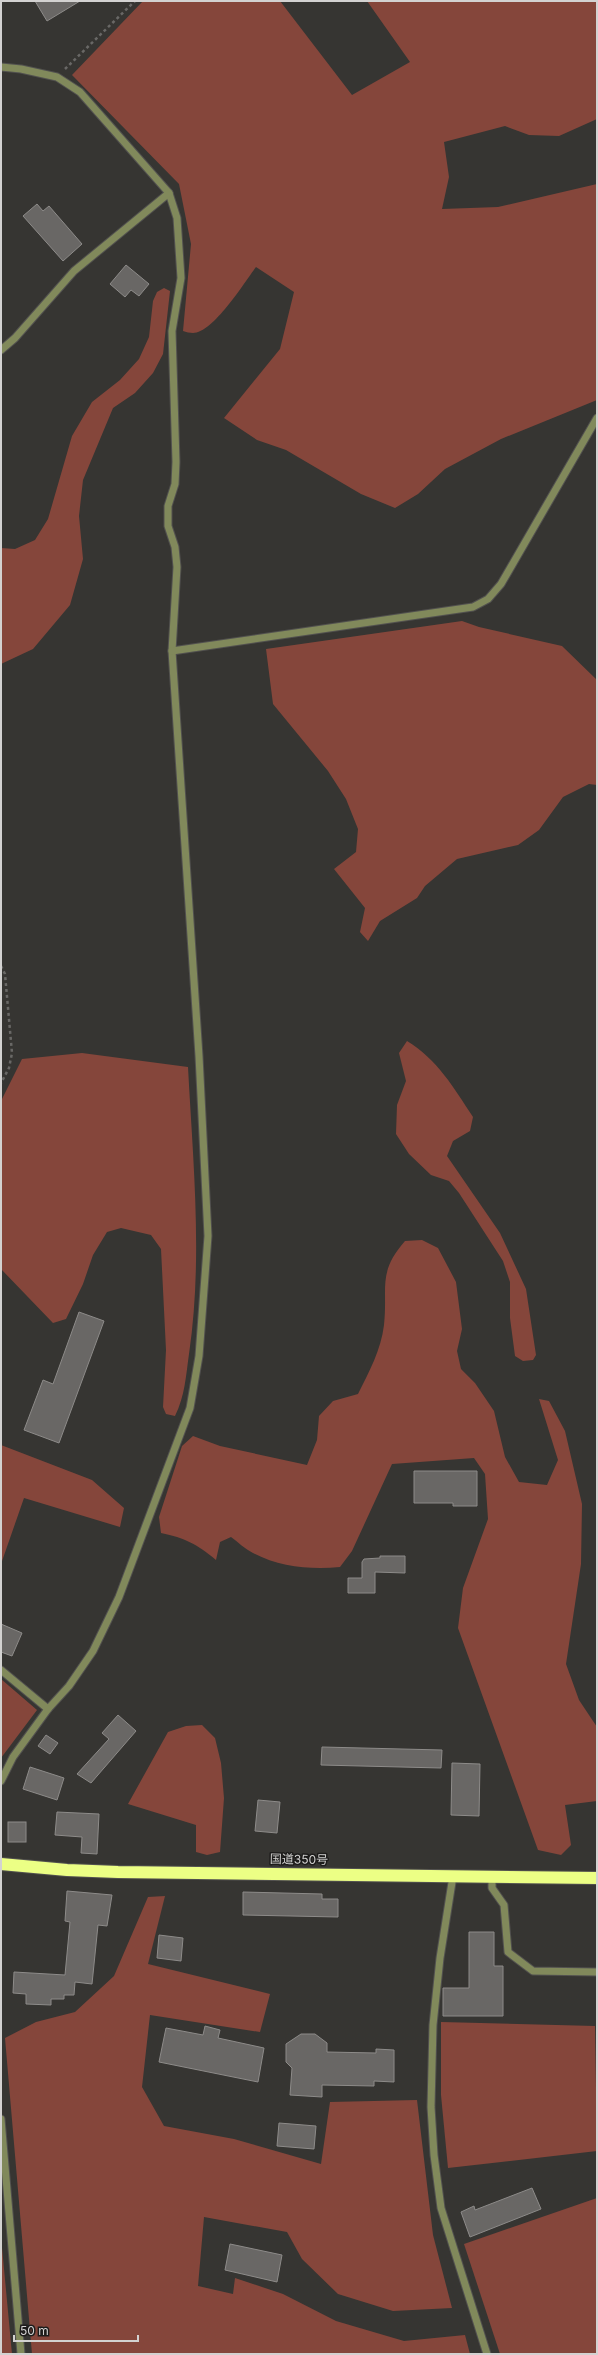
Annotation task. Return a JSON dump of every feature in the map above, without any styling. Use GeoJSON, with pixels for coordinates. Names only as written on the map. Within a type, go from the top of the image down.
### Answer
{"type":"FeatureCollection","features":[{"type":"Feature","properties":{"kind":"highway","name":"国道350号"},"geometry":{"type":"LineString","coordinates":[[1,1864],[82,1871],[597,1878]]}},
{"type":"Feature","properties":{"kind":"street"},"geometry":{"type":"LineString","coordinates":[[1,67],[21,69],[57,77],[80,92],[169,193],[177,218],[181,278],[172,330],[176,462],[175,484],[168,506],[168,526],[175,547],[177,567],[172,651],[199,1056],[208,1236],[200,1356],[190,1408],[119,1596],[92,1651],[69,1686],[48,1709],[13,1757],[1,1781]]}},
{"type":"Feature","properties":{"kind":"street"},"geometry":{"type":"LineString","coordinates":[[1,350],[15,338],[74,271],[169,193]]}},
{"type":"Feature","properties":{"kind":"street"},"geometry":{"type":"LineString","coordinates":[[172,651],[473,607],[488,600],[501,584],[597,418]]}},
{"type":"Feature","properties":{"kind":"street"},"geometry":{"type":"LineString","coordinates":[[1,1670],[48,1709]]}},
{"type":"Feature","properties":{"kind":"street"},"geometry":{"type":"LineString","coordinates":[[453,1876],[440,1958],[433,2025],[431,2107],[434,2155],[441,2208],[487,2354]]}},
{"type":"Feature","properties":{"kind":"street"},"geometry":{"type":"LineString","coordinates":[[492,1876],[492,1888],[504,1905],[508,1952],[533,1971],[597,1972]]}},
{"type":"Feature","properties":{"kind":"street"},"geometry":{"type":"LineString","coordinates":[[1,2119],[21,2354]]}},
{"type":"Feature","properties":{"kind":"path"},"geometry":{"type":"LineString","coordinates":[[57,77],[135,1]]}},
{"type":"Feature","properties":{"kind":"path"},"geometry":{"type":"LineString","coordinates":[[1,966],[5,974],[12,1053],[9,1068],[1,1084]]}},
{"type":"Feature","properties":{"kind":"shaded area"},"geometry":{"type":"Polygon","coordinates":[[[143,1],[280,1],[352,95],[410,62],[367,1],[597,1],[597,119],[559,136],[529,135],[505,126],[444,142],[449,177],[442,209],[498,207],[597,184],[597,400],[501,439],[445,469],[418,494],[395,508],[361,494],[286,450],[257,440],[224,418],[280,349],[294,292],[256,267],[228,306],[210,325],[201,331],[193,333],[183,331],[191,244],[179,184],[72,75],[143,1]]]}},
{"type":"Feature","properties":{"kind":"shaded area"},"geometry":{"type":"Polygon","coordinates":[[[164,288],[170,291],[163,354],[153,373],[135,393],[113,408],[83,480],[79,516],[83,559],[70,605],[33,649],[1,664],[1,548],[15,549],[35,540],[48,519],[72,436],[92,402],[120,380],[139,359],[149,337],[153,301],[157,292],[164,288]]]}},
{"type":"Feature","properties":{"kind":"shaded area"},"geometry":{"type":"Polygon","coordinates":[[[462,621],[479,627],[562,646],[597,680],[597,785],[589,784],[563,797],[539,830],[518,845],[457,859],[425,886],[417,898],[380,921],[368,941],[360,932],[365,908],[334,869],[356,852],[358,829],[346,799],[328,771],[273,704],[266,649],[462,621]]]}},
{"type":"Feature","properties":{"kind":"shaded area"},"geometry":{"type":"Polygon","coordinates":[[[407,1041],[418,1048],[436,1065],[452,1085],[473,1117],[470,1131],[453,1141],[447,1156],[500,1233],[526,1289],[536,1355],[533,1360],[523,1361],[515,1356],[510,1318],[510,1282],[503,1261],[459,1193],[449,1181],[431,1175],[409,1154],[396,1134],[397,1105],[406,1081],[399,1053],[407,1041]]]}},
{"type":"Feature","properties":{"kind":"shaded area"},"geometry":{"type":"Polygon","coordinates":[[[82,1053],[188,1067],[196,1210],[195,1282],[193,1318],[186,1378],[181,1401],[175,1416],[166,1414],[163,1407],[166,1350],[161,1249],[151,1235],[121,1228],[107,1232],[93,1255],[83,1284],[66,1319],[53,1323],[1,1269],[1,1101],[22,1059],[82,1053]]]}},
{"type":"Feature","properties":{"kind":"shaded area"},"geometry":{"type":"Polygon","coordinates":[[[422,1240],[438,1248],[456,1282],[462,1329],[457,1351],[461,1369],[475,1383],[494,1411],[505,1457],[519,1482],[547,1485],[558,1460],[539,1399],[549,1401],[565,1431],[582,1504],[581,1564],[566,1664],[579,1700],[597,1727],[597,1801],[565,1805],[571,1845],[561,1855],[538,1850],[458,1628],[463,1588],[488,1519],[485,1474],[474,1458],[392,1464],[352,1551],[340,1567],[307,1568],[274,1562],[250,1551],[231,1537],[220,1542],[216,1560],[190,1542],[161,1533],[159,1517],[182,1446],[193,1436],[220,1446],[307,1465],[317,1440],[319,1416],[333,1401],[358,1394],[374,1361],[384,1325],[386,1281],[390,1262],[405,1241],[422,1240]]]}},
{"type":"Feature","properties":{"kind":"shaded area"},"geometry":{"type":"Polygon","coordinates":[[[1,1445],[92,1480],[124,1508],[120,1527],[24,1498],[1,1564],[1,1445]]]}},
{"type":"Feature","properties":{"kind":"shaded area"},"geometry":{"type":"Polygon","coordinates":[[[1,1679],[37,1710],[1,1758],[1,1679]]]}},
{"type":"Feature","properties":{"kind":"shaded area"},"geometry":{"type":"Polygon","coordinates":[[[202,1725],[215,1738],[221,1763],[224,1798],[220,1852],[207,1855],[196,1852],[196,1825],[128,1804],[168,1732],[186,1726],[202,1725]]]}},
{"type":"Feature","properties":{"kind":"shaded area"},"geometry":{"type":"Polygon","coordinates":[[[165,1896],[148,1964],[270,1994],[260,2032],[150,2015],[142,2087],[164,2126],[234,2139],[321,2164],[330,2102],[417,2100],[433,2235],[452,2308],[393,2311],[338,2294],[302,2259],[287,2232],[204,2217],[198,2286],[233,2294],[235,2278],[283,2294],[336,2321],[404,2341],[465,2335],[470,2354],[32,2354],[5,2038],[36,2022],[75,2012],[114,1976],[148,1897],[165,1896]]]}},
{"type":"Feature","properties":{"kind":"shaded area"},"geometry":{"type":"Polygon","coordinates":[[[441,2022],[595,2026],[597,2151],[448,2168],[441,2095],[441,2022]]]}},
{"type":"Feature","properties":{"kind":"shaded area"},"geometry":{"type":"Polygon","coordinates":[[[597,2198],[597,2354],[500,2354],[464,2244],[597,2198]]]}},
{"type":"Feature","properties":{"kind":"shaded area"},"geometry":{"type":"Polygon","coordinates":[[[1,2237],[12,2354],[1,2354],[1,2237]]]}},
{"type":"Feature","properties":{"kind":"building"},"geometry":{"type":"Polygon","coordinates":[[[35,1],[80,1],[47,21],[35,1]]]}},
{"type":"Feature","properties":{"kind":"building"},"geometry":{"type":"Polygon","coordinates":[[[37,204],[43,211],[49,206],[82,244],[63,261],[23,216],[37,204]]]}},
{"type":"Feature","properties":{"kind":"building"},"geometry":{"type":"Polygon","coordinates":[[[126,265],[149,284],[139,296],[131,290],[125,297],[110,284],[126,265]]]}},
{"type":"Feature","properties":{"kind":"building"},"geometry":{"type":"Polygon","coordinates":[[[79,1312],[104,1321],[59,1443],[24,1430],[43,1380],[53,1384],[79,1312]]]}},
{"type":"Feature","properties":{"kind":"building"},"geometry":{"type":"Polygon","coordinates":[[[414,1471],[477,1471],[477,1506],[453,1506],[453,1503],[414,1503],[414,1471]]]}},
{"type":"Feature","properties":{"kind":"building"},"geometry":{"type":"Polygon","coordinates":[[[380,1556],[405,1556],[405,1573],[375,1572],[375,1593],[348,1593],[348,1578],[362,1578],[362,1562],[364,1559],[380,1558],[380,1556]]]}},
{"type":"Feature","properties":{"kind":"building"},"geometry":{"type":"Polygon","coordinates":[[[1,1624],[22,1633],[12,1656],[1,1652],[1,1624]]]}},
{"type":"Feature","properties":{"kind":"building"},"geometry":{"type":"Polygon","coordinates":[[[118,1715],[136,1731],[91,1783],[77,1774],[109,1739],[102,1733],[118,1715]]]}},
{"type":"Feature","properties":{"kind":"building"},"geometry":{"type":"Polygon","coordinates":[[[46,1735],[58,1743],[50,1754],[38,1746],[46,1735]]]}},
{"type":"Feature","properties":{"kind":"building"},"geometry":{"type":"Polygon","coordinates":[[[322,1747],[442,1750],[441,1768],[321,1765],[322,1747]]]}},
{"type":"Feature","properties":{"kind":"building"},"geometry":{"type":"Polygon","coordinates":[[[452,1763],[480,1764],[479,1816],[451,1815],[452,1763]]]}},
{"type":"Feature","properties":{"kind":"building"},"geometry":{"type":"Polygon","coordinates":[[[30,1767],[64,1778],[57,1800],[23,1789],[30,1767]]]}},
{"type":"Feature","properties":{"kind":"building"},"geometry":{"type":"Polygon","coordinates":[[[258,1800],[280,1802],[277,1833],[255,1831],[258,1800]]]}},
{"type":"Feature","properties":{"kind":"building"},"geometry":{"type":"Polygon","coordinates":[[[57,1812],[99,1814],[97,1854],[81,1853],[82,1837],[55,1835],[57,1812]]]}},
{"type":"Feature","properties":{"kind":"building"},"geometry":{"type":"Polygon","coordinates":[[[8,1822],[26,1822],[26,1842],[8,1842],[8,1822]]]}},
{"type":"Feature","properties":{"kind":"building"},"geometry":{"type":"Polygon","coordinates":[[[67,1891],[112,1895],[107,1926],[98,1925],[92,1984],[75,1982],[74,1995],[64,1995],[64,1999],[51,1999],[51,2005],[26,2004],[26,1994],[13,1993],[14,1972],[65,1975],[70,1922],[65,1921],[67,1891]]]}},
{"type":"Feature","properties":{"kind":"building"},"geometry":{"type":"Polygon","coordinates":[[[243,1892],[322,1894],[322,1899],[338,1899],[338,1917],[243,1915],[243,1892]]]}},
{"type":"Feature","properties":{"kind":"building"},"geometry":{"type":"Polygon","coordinates":[[[469,1932],[494,1932],[494,1966],[503,1966],[503,2016],[443,2016],[443,1988],[469,1988],[469,1932]]]}},
{"type":"Feature","properties":{"kind":"building"},"geometry":{"type":"Polygon","coordinates":[[[159,1935],[183,1938],[181,1961],[157,1958],[159,1935]]]}},
{"type":"Feature","properties":{"kind":"building"},"geometry":{"type":"Polygon","coordinates":[[[205,2026],[220,2030],[218,2038],[264,2048],[258,2082],[159,2062],[166,2028],[203,2035],[205,2026]]]}},
{"type":"Feature","properties":{"kind":"building"},"geometry":{"type":"Polygon","coordinates":[[[301,2034],[315,2034],[327,2043],[327,2052],[376,2053],[376,2049],[394,2050],[394,2082],[374,2081],[374,2086],[322,2085],[322,2097],[290,2095],[292,2068],[286,2062],[286,2044],[301,2034]]]}},
{"type":"Feature","properties":{"kind":"building"},"geometry":{"type":"Polygon","coordinates":[[[279,2123],[316,2126],[314,2149],[277,2146],[279,2123]]]}},
{"type":"Feature","properties":{"kind":"building"},"geometry":{"type":"Polygon","coordinates":[[[532,2188],[541,2209],[470,2237],[461,2212],[474,2206],[475,2210],[532,2188]]]}},
{"type":"Feature","properties":{"kind":"building"},"geometry":{"type":"Polygon","coordinates":[[[230,2244],[282,2255],[277,2282],[225,2270],[230,2244]]]}}]}
